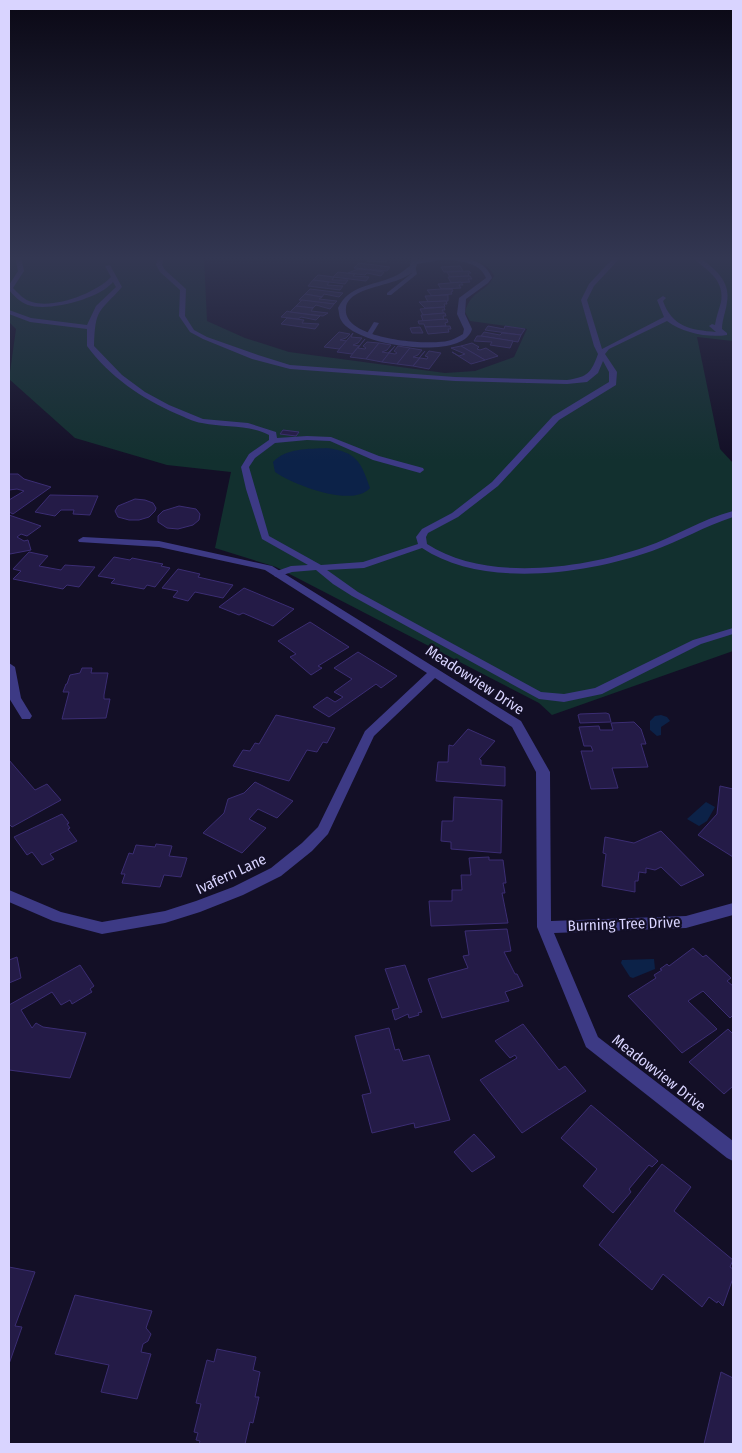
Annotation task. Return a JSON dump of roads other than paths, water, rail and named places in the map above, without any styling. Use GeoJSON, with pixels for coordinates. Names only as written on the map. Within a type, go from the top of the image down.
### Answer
{"type":"FeatureCollection","features":[{"type":"Feature","properties":{"kind":"street"},"geometry":{"type":"LineString","coordinates":[[350,325],[369,335],[389,341],[428,345],[452,342],[466,335],[467,325]]}},
{"type":"Feature","properties":{"kind":"street","name":"Meadowview Drive"},"geometry":{"type":"LineString","coordinates":[[83,540],[159,544],[268,568],[517,724],[543,772],[544,927],[592,1042],[733,1152]]}},
{"type":"Feature","properties":{"kind":"street"},"geometry":{"type":"LineString","coordinates":[[9,667],[13,679],[12,694],[17,706],[26,716]]}},
{"type":"Feature","properties":{"kind":"street","name":"Ivafern Lane"},"geometry":{"type":"LineString","coordinates":[[9,896],[58,917],[102,928],[165,917],[200,906],[238,891],[276,872],[307,847],[323,830],[369,734],[434,673]]}},
{"type":"Feature","properties":{"kind":"street","name":"Burning Tree Drive"},"geometry":{"type":"LineString","coordinates":[[544,927],[686,922],[733,909]]}},
{"type":"Feature","properties":{"kind":"lane"},"geometry":{"type":"LineString","coordinates":[[76,325],[91,328]]}},
{"type":"Feature","properties":{"kind":"lane"},"geometry":{"type":"LineString","coordinates":[[91,325],[90,346],[131,388],[154,402],[201,421],[267,430],[273,434],[273,441]]}},
{"type":"Feature","properties":{"kind":"lane"},"geometry":{"type":"LineString","coordinates":[[187,325],[192,331],[205,338],[255,357],[290,367],[455,379],[567,382],[584,380],[595,371],[602,353],[607,348],[628,340],[651,325]]}},
{"type":"Feature","properties":{"kind":"lane"},"geometry":{"type":"LineString","coordinates":[[369,335],[375,325]]}},
{"type":"Feature","properties":{"kind":"lane"},"geometry":{"type":"LineString","coordinates":[[423,545],[422,537],[425,531],[455,515],[495,484],[556,418],[613,383],[613,372],[597,346],[591,325]]}},
{"type":"Feature","properties":{"kind":"lane"},"geometry":{"type":"LineString","coordinates":[[679,325],[693,330],[725,334],[720,329],[712,326]]}},
{"type":"Feature","properties":{"kind":"lane"},"geometry":{"type":"LineString","coordinates":[[719,325],[720,329]]}},
{"type":"Feature","properties":{"kind":"lane"},"geometry":{"type":"LineString","coordinates":[[420,470],[376,458],[331,439],[308,438],[273,441],[252,456],[246,467],[250,489],[265,537],[318,567],[336,582],[355,594],[539,695],[564,698],[598,691],[697,642],[733,631]]}},
{"type":"Feature","properties":{"kind":"lane"},"geometry":{"type":"LineString","coordinates":[[277,574],[291,569],[364,565],[423,545],[446,558],[472,566],[500,570],[548,568],[594,563],[647,550],[733,514]]}},
{"type":"Feature","properties":{"kind":"water"},"geometry":{"type":"Polygon","coordinates":[[[327,448],[345,452],[356,459],[364,471],[370,488],[362,494],[351,496],[337,495],[295,483],[275,472],[273,462],[284,454],[298,450],[327,448]]]}},
{"type":"Feature","properties":{"kind":"water"},"geometry":{"type":"Polygon","coordinates":[[[655,716],[667,717],[670,721],[661,727],[661,735],[657,736],[650,730],[650,721],[655,716]]]}},
{"type":"Feature","properties":{"kind":"water"},"geometry":{"type":"Polygon","coordinates":[[[706,802],[715,807],[707,821],[699,826],[687,819],[706,802]]]}},
{"type":"Feature","properties":{"kind":"water"},"geometry":{"type":"Polygon","coordinates":[[[654,959],[655,969],[633,978],[630,977],[621,963],[622,960],[654,959]]]}}]}
